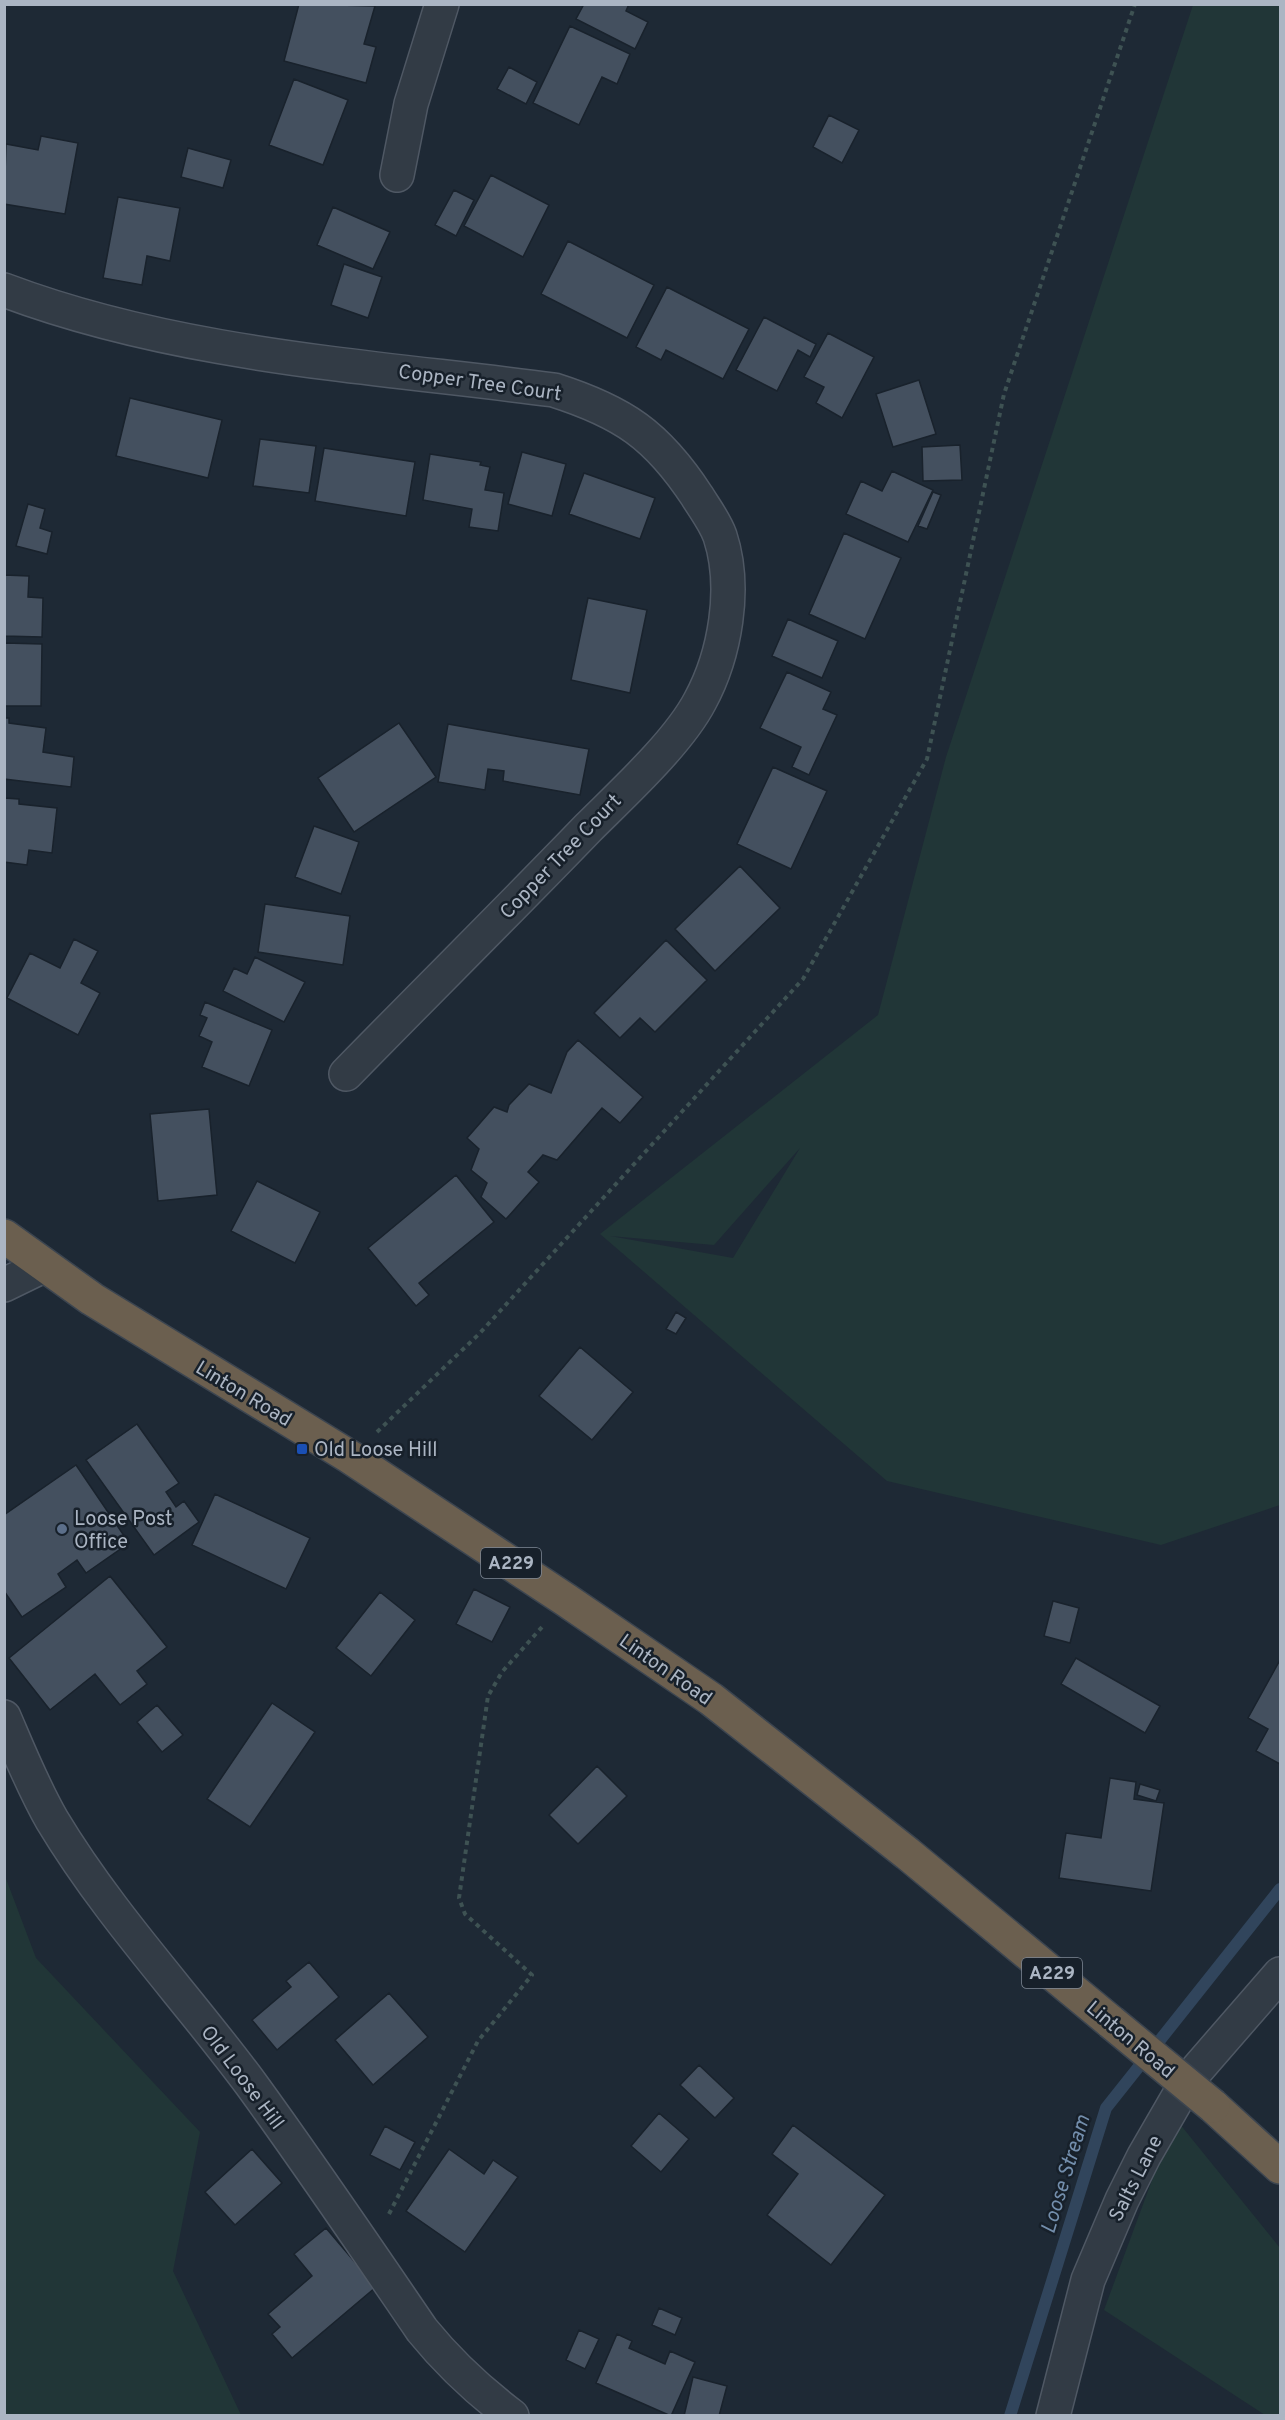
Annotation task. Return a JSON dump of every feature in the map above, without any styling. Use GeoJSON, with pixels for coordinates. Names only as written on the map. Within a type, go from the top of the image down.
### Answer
{"type":"FeatureCollection","features":[{"type":"Feature","properties":{"kind":"highway","name":"Linton Road"},"geometry":{"type":"LineString","coordinates":[[4,1236],[43,1266],[101,1305],[350,1457],[711,1699],[908,1854],[1213,2106],[1281,2167]]}},
{"type":"Feature","properties":{"kind":"street"},"geometry":{"type":"LineString","coordinates":[[397,175],[413,94],[442,4]]}},
{"type":"Feature","properties":{"kind":"street","name":"Copper Tree Court"},"geometry":{"type":"LineString","coordinates":[[4,290],[94,321],[156,334],[237,349],[554,390],[591,402],[615,412],[670,456],[706,510],[720,536],[727,579],[725,635],[700,701],[687,723],[629,786],[346,1074]]}},
{"type":"Feature","properties":{"kind":"street"},"geometry":{"type":"LineString","coordinates":[[4,1286],[43,1266]]}},
{"type":"Feature","properties":{"kind":"street","name":"Old Loose Hill"},"geometry":{"type":"LineString","coordinates":[[4,1717],[51,1818],[90,1879],[130,1933],[250,2083],[441,2353],[491,2400],[512,2415]]}},
{"type":"Feature","properties":{"kind":"street","name":"Salts Lane"},"geometry":{"type":"LineString","coordinates":[[1053,2415],[1088,2280],[1122,2200],[1144,2156],[1188,2080],[1281,1974]]}},
{"type":"Feature","properties":{"kind":"path"},"geometry":{"type":"LineString","coordinates":[[350,1457],[480,1333],[803,979],[927,759],[1004,394],[1135,4]]}},
{"type":"Feature","properties":{"kind":"path"},"geometry":{"type":"LineString","coordinates":[[369,2252],[478,2042],[532,1975],[465,1914],[459,1898],[488,1696],[501,1672],[566,1600]]}},
{"type":"Feature","properties":{"kind":"green space"},"geometry":{"type":"Polygon","coordinates":[[[1193,5],[1280,5],[1280,1505],[1161,1545],[887,1481],[600,1234],[878,1015],[946,757],[1193,5]],[[800,1148],[714,1245],[610,1236],[733,1258],[800,1148]]]}},
{"type":"Feature","properties":{"kind":"green space"},"geometry":{"type":"Polygon","coordinates":[[[5,1876],[36,1958],[200,2132],[173,2271],[241,2415],[5,2415],[5,1876]]]}},
{"type":"Feature","properties":{"kind":"green space"},"geometry":{"type":"Polygon","coordinates":[[[1175,2118],[1280,2248],[1280,2415],[1265,2415],[1104,2310],[1175,2118]]]}},
{"type":"Feature","properties":{"kind":"building"},"geometry":{"type":"Polygon","coordinates":[[[299,4],[375,6],[364,44],[376,47],[366,83],[284,61],[299,4]]]}},
{"type":"Feature","properties":{"kind":"building"},"geometry":{"type":"Polygon","coordinates":[[[584,4],[629,4],[626,11],[648,22],[635,49],[576,19],[584,4]]]}},
{"type":"Feature","properties":{"kind":"building"},"geometry":{"type":"Polygon","coordinates":[[[570,26],[630,54],[617,84],[602,77],[579,125],[533,103],[570,26]]]}},
{"type":"Feature","properties":{"kind":"building"},"geometry":{"type":"Polygon","coordinates":[[[509,67],[537,82],[526,104],[497,89],[509,67]]]}},
{"type":"Feature","properties":{"kind":"building"},"geometry":{"type":"Polygon","coordinates":[[[294,79],[348,100],[323,165],[269,145],[294,79]]]}},
{"type":"Feature","properties":{"kind":"building"},"geometry":{"type":"Polygon","coordinates":[[[829,115],[859,130],[842,163],[813,147],[829,115]]]}},
{"type":"Feature","properties":{"kind":"building"},"geometry":{"type":"Polygon","coordinates":[[[41,136],[78,143],[65,214],[4,204],[6,144],[38,150],[41,136]]]}},
{"type":"Feature","properties":{"kind":"building"},"geometry":{"type":"Polygon","coordinates":[[[188,148],[231,160],[223,188],[181,177],[188,148]]]}},
{"type":"Feature","properties":{"kind":"building"},"geometry":{"type":"Polygon","coordinates":[[[491,175],[549,205],[523,257],[464,226],[491,175]]]}},
{"type":"Feature","properties":{"kind":"building"},"geometry":{"type":"Polygon","coordinates":[[[454,190],[474,200],[456,236],[435,225],[454,190]]]}},
{"type":"Feature","properties":{"kind":"building"},"geometry":{"type":"Polygon","coordinates":[[[118,197],[180,208],[170,261],[147,256],[142,285],[103,278],[118,197]]]}},
{"type":"Feature","properties":{"kind":"building"},"geometry":{"type":"Polygon","coordinates":[[[333,207],[390,232],[373,269],[317,245],[333,207]]]}},
{"type":"Feature","properties":{"kind":"building"},"geometry":{"type":"Polygon","coordinates":[[[568,241],[654,285],[627,338],[541,294],[568,241]]]}},
{"type":"Feature","properties":{"kind":"building"},"geometry":{"type":"Polygon","coordinates":[[[344,264],[382,277],[368,318],[331,305],[344,264]]]}},
{"type":"Feature","properties":{"kind":"building"},"geometry":{"type":"Polygon","coordinates":[[[667,287],[749,329],[723,379],[666,350],[661,360],[636,347],[667,287]]]}},
{"type":"Feature","properties":{"kind":"building"},"geometry":{"type":"Polygon","coordinates":[[[764,317],[816,344],[810,357],[798,350],[777,391],[736,370],[764,317]]]}},
{"type":"Feature","properties":{"kind":"building"},"geometry":{"type":"Polygon","coordinates":[[[828,333],[874,357],[842,418],[816,403],[824,387],[804,377],[828,333]]]}},
{"type":"Feature","properties":{"kind":"building"},"geometry":{"type":"Polygon","coordinates":[[[919,380],[936,434],[893,447],[876,394],[919,380]]]}},
{"type":"Feature","properties":{"kind":"building"},"geometry":{"type":"Polygon","coordinates":[[[130,398],[222,420],[208,478],[116,456],[130,398]]]}},
{"type":"Feature","properties":{"kind":"building"},"geometry":{"type":"Polygon","coordinates":[[[260,439],[316,446],[309,493],[253,486],[260,439]]]}},
{"type":"Feature","properties":{"kind":"building"},"geometry":{"type":"Polygon","coordinates":[[[960,445],[962,480],[923,481],[922,447],[960,445]]]}},
{"type":"Feature","properties":{"kind":"building"},"geometry":{"type":"Polygon","coordinates":[[[324,448],[415,462],[406,516],[315,501],[324,448]]]}},
{"type":"Feature","properties":{"kind":"building"},"geometry":{"type":"Polygon","coordinates":[[[522,452],[566,464],[552,516],[508,504],[522,452]]]}},
{"type":"Feature","properties":{"kind":"building"},"geometry":{"type":"Polygon","coordinates":[[[430,454],[481,462],[480,465],[490,467],[485,490],[504,493],[498,531],[469,527],[472,509],[423,500],[430,454]]]}},
{"type":"Feature","properties":{"kind":"building"},"geometry":{"type":"Polygon","coordinates":[[[892,471],[933,490],[908,542],[846,514],[861,481],[882,491],[892,471]]]}},
{"type":"Feature","properties":{"kind":"building"},"geometry":{"type":"Polygon","coordinates":[[[584,473],[655,498],[640,539],[569,514],[584,473]]]}},
{"type":"Feature","properties":{"kind":"building"},"geometry":{"type":"Polygon","coordinates":[[[933,492],[941,495],[927,529],[918,526],[933,492]]]}},
{"type":"Feature","properties":{"kind":"building"},"geometry":{"type":"Polygon","coordinates":[[[28,504],[45,509],[40,528],[52,532],[47,554],[16,546],[28,504]]]}},
{"type":"Feature","properties":{"kind":"building"},"geometry":{"type":"Polygon","coordinates":[[[844,533],[901,558],[865,639],[809,614],[844,533]]]}},
{"type":"Feature","properties":{"kind":"building"},"geometry":{"type":"Polygon","coordinates":[[[4,575],[29,576],[28,597],[43,598],[42,637],[4,636],[4,575]]]}},
{"type":"Feature","properties":{"kind":"building"},"geometry":{"type":"Polygon","coordinates":[[[588,598],[647,610],[630,693],[571,680],[588,598]]]}},
{"type":"Feature","properties":{"kind":"building"},"geometry":{"type":"Polygon","coordinates":[[[788,619],[838,641],[822,678],[772,656],[788,619]]]}},
{"type":"Feature","properties":{"kind":"building"},"geometry":{"type":"Polygon","coordinates":[[[4,643],[42,644],[41,706],[4,706],[4,643]]]}},
{"type":"Feature","properties":{"kind":"building"},"geometry":{"type":"Polygon","coordinates":[[[787,672],[831,692],[823,709],[837,715],[809,775],[792,767],[801,747],[760,728],[787,672]]]}},
{"type":"Feature","properties":{"kind":"building"},"geometry":{"type":"Polygon","coordinates":[[[4,718],[9,718],[9,723],[46,728],[43,752],[74,757],[71,787],[4,779],[4,718]]]}},
{"type":"Feature","properties":{"kind":"building"},"geometry":{"type":"Polygon","coordinates":[[[399,723],[436,777],[354,832],[318,778],[399,723]]]}},
{"type":"Feature","properties":{"kind":"building"},"geometry":{"type":"Polygon","coordinates":[[[448,724],[589,749],[580,795],[503,781],[504,771],[488,769],[485,790],[438,782],[448,724]]]}},
{"type":"Feature","properties":{"kind":"building"},"geometry":{"type":"Polygon","coordinates":[[[773,767],[827,791],[791,869],[737,844],[773,767]]]}},
{"type":"Feature","properties":{"kind":"building"},"geometry":{"type":"Polygon","coordinates":[[[4,798],[19,799],[19,804],[57,808],[52,853],[29,850],[27,865],[4,862],[4,798]]]}},
{"type":"Feature","properties":{"kind":"building"},"geometry":{"type":"Polygon","coordinates":[[[314,826],[359,842],[341,894],[295,877],[314,826]]]}},
{"type":"Feature","properties":{"kind":"building"},"geometry":{"type":"Polygon","coordinates":[[[740,866],[780,908],[715,971],[675,929],[740,866]]]}},
{"type":"Feature","properties":{"kind":"building"},"geometry":{"type":"Polygon","coordinates":[[[265,904],[350,916],[343,965],[258,952],[265,904]]]}},
{"type":"Feature","properties":{"kind":"building"},"geometry":{"type":"Polygon","coordinates":[[[74,939],[98,951],[81,983],[100,993],[78,1035],[7,998],[30,953],[60,968],[74,939]]]}},
{"type":"Feature","properties":{"kind":"building"},"geometry":{"type":"Polygon","coordinates":[[[666,940],[707,980],[655,1032],[640,1018],[620,1038],[594,1013],[666,940]]]}},
{"type":"Feature","properties":{"kind":"building"},"geometry":{"type":"Polygon","coordinates":[[[255,957],[305,982],[284,1022],[223,991],[234,968],[247,974],[255,957]]]}},
{"type":"Feature","properties":{"kind":"building"},"geometry":{"type":"Polygon","coordinates":[[[205,1002],[272,1030],[249,1086],[202,1067],[212,1042],[199,1036],[207,1018],[200,1015],[205,1002]]]}},
{"type":"Feature","properties":{"kind":"building"},"geometry":{"type":"Polygon","coordinates":[[[578,1040],[643,1097],[620,1123],[602,1108],[557,1160],[543,1155],[528,1172],[539,1182],[506,1219],[481,1197],[487,1183],[471,1170],[479,1149],[467,1138],[494,1107],[507,1112],[509,1105],[529,1084],[551,1093],[567,1052],[578,1040]]]}},
{"type":"Feature","properties":{"kind":"building"},"geometry":{"type":"Polygon","coordinates":[[[209,1109],[217,1195],[158,1201],[150,1114],[209,1109]]]}},
{"type":"Feature","properties":{"kind":"building"},"geometry":{"type":"Polygon","coordinates":[[[456,1175],[494,1222],[419,1283],[429,1295],[416,1306],[368,1248],[456,1175]]]}},
{"type":"Feature","properties":{"kind":"building"},"geometry":{"type":"Polygon","coordinates":[[[257,1181],[320,1212],[295,1263],[231,1231],[257,1181]]]}},
{"type":"Feature","properties":{"kind":"building"},"geometry":{"type":"Polygon","coordinates":[[[676,1312],[686,1318],[676,1334],[666,1329],[676,1312]]]}},
{"type":"Feature","properties":{"kind":"building"},"geometry":{"type":"Polygon","coordinates":[[[580,1347],[633,1392],[592,1440],[539,1396],[580,1347]]]}},
{"type":"Feature","properties":{"kind":"building"},"geometry":{"type":"Polygon","coordinates":[[[137,1424],[179,1483],[166,1492],[176,1507],[184,1501],[199,1522],[154,1555],[86,1460],[137,1424]]]}},
{"type":"Feature","properties":{"kind":"building","name":"Loose Post Office"},"geometry":{"type":"Polygon","coordinates":[[[76,1465],[129,1543],[86,1573],[77,1560],[58,1574],[66,1587],[22,1617],[4,1591],[4,1515],[76,1465]]]}},
{"type":"Feature","properties":{"kind":"building"},"geometry":{"type":"Polygon","coordinates":[[[215,1494],[310,1538],[286,1589],[192,1545],[215,1494]]]}},
{"type":"Feature","properties":{"kind":"building"},"geometry":{"type":"Polygon","coordinates":[[[110,1576],[167,1647],[137,1671],[147,1684],[120,1705],[95,1674],[50,1710],[9,1658],[110,1576]]]}},
{"type":"Feature","properties":{"kind":"building"},"geometry":{"type":"Polygon","coordinates":[[[474,1589],[510,1607],[492,1642],[456,1624],[474,1589]]]}},
{"type":"Feature","properties":{"kind":"building"},"geometry":{"type":"Polygon","coordinates":[[[380,1592],[415,1620],[371,1676],[336,1648],[380,1592]]]}},
{"type":"Feature","properties":{"kind":"building"},"geometry":{"type":"Polygon","coordinates":[[[1053,1601],[1079,1608],[1070,1643],[1044,1636],[1053,1601]]]}},
{"type":"Feature","properties":{"kind":"building"},"geometry":{"type":"Polygon","coordinates":[[[1076,1658],[1160,1706],[1145,1733],[1061,1684],[1076,1658]]]}},
{"type":"Feature","properties":{"kind":"building"},"geometry":{"type":"Polygon","coordinates":[[[1280,1660],[1280,1764],[1256,1751],[1268,1729],[1248,1718],[1280,1660]]]}},
{"type":"Feature","properties":{"kind":"building"},"geometry":{"type":"Polygon","coordinates":[[[272,1703],[315,1732],[250,1827],[207,1799],[272,1703]]]}},
{"type":"Feature","properties":{"kind":"building"},"geometry":{"type":"Polygon","coordinates":[[[157,1705],[183,1735],[162,1752],[137,1722],[157,1705]]]}},
{"type":"Feature","properties":{"kind":"building"},"geometry":{"type":"Polygon","coordinates":[[[597,1766],[627,1796],[578,1844],[549,1815],[597,1766]]]}},
{"type":"Feature","properties":{"kind":"building"},"geometry":{"type":"Polygon","coordinates":[[[1110,1778],[1136,1782],[1134,1799],[1164,1803],[1151,1891],[1059,1878],[1066,1833],[1101,1838],[1110,1778]]]}},
{"type":"Feature","properties":{"kind":"building"},"geometry":{"type":"Polygon","coordinates":[[[1140,1784],[1160,1790],[1156,1801],[1137,1795],[1140,1784]]]}},
{"type":"Feature","properties":{"kind":"building"},"geometry":{"type":"Polygon","coordinates":[[[309,1962],[339,1997],[277,2050],[252,2020],[291,1987],[286,1981],[309,1962]]]}},
{"type":"Feature","properties":{"kind":"building"},"geometry":{"type":"Polygon","coordinates":[[[389,1993],[428,2037],[373,2085],[335,2040],[389,1993]]]}},
{"type":"Feature","properties":{"kind":"building"},"geometry":{"type":"Polygon","coordinates":[[[699,2065],[734,2098],[715,2118],[680,2085],[699,2065]]]}},
{"type":"Feature","properties":{"kind":"building"},"geometry":{"type":"Polygon","coordinates":[[[659,2113],[689,2139],[661,2172],[631,2146],[659,2113]]]}},
{"type":"Feature","properties":{"kind":"building"},"geometry":{"type":"Polygon","coordinates":[[[793,2125],[885,2195],[831,2265],[767,2215],[798,2174],[772,2154],[793,2125]]]}},
{"type":"Feature","properties":{"kind":"building"},"geometry":{"type":"Polygon","coordinates":[[[385,2126],[415,2142],[400,2170],[370,2155],[385,2126]]]}},
{"type":"Feature","properties":{"kind":"building"},"geometry":{"type":"Polygon","coordinates":[[[252,2149],[282,2183],[235,2225],[205,2192],[252,2149]]]}},
{"type":"Feature","properties":{"kind":"building"},"geometry":{"type":"Polygon","coordinates":[[[449,2149],[484,2174],[493,2160],[518,2177],[465,2252],[406,2211],[449,2149]]]}},
{"type":"Feature","properties":{"kind":"building"},"geometry":{"type":"Polygon","coordinates":[[[326,2228],[376,2287],[292,2358],[272,2334],[280,2327],[268,2314],[312,2276],[294,2254],[326,2228]]]}},
{"type":"Feature","properties":{"kind":"building"},"geometry":{"type":"Polygon","coordinates":[[[659,2308],[682,2318],[675,2335],[652,2325],[659,2308]]]}},
{"type":"Feature","properties":{"kind":"building"},"geometry":{"type":"Polygon","coordinates":[[[579,2330],[599,2339],[585,2369],[566,2360],[579,2330]]]}},
{"type":"Feature","properties":{"kind":"building"},"geometry":{"type":"Polygon","coordinates":[[[617,2334],[632,2341],[629,2348],[665,2364],[670,2351],[695,2362],[671,2416],[596,2383],[617,2334]]]}},
{"type":"Feature","properties":{"kind":"building"},"geometry":{"type":"Polygon","coordinates":[[[693,2377],[727,2386],[719,2416],[684,2416],[693,2377]]]}},
{"type":"Feature","properties":{"kind":"waterway","name":"Loose Stream"},"geometry":{"type":"LineString","coordinates":[[1010,2416],[1106,2108],[1280,1889]]}},
{"type":"Feature","properties":{"kind":"place","name":"Old Loose Hill"},"geometry":{"type":"Point","coordinates":[302,1449]}},
{"type":"Feature","properties":{"kind":"place","name":"Loose Post Office"},"geometry":{"type":"Point","coordinates":[62,1529]}}]}
